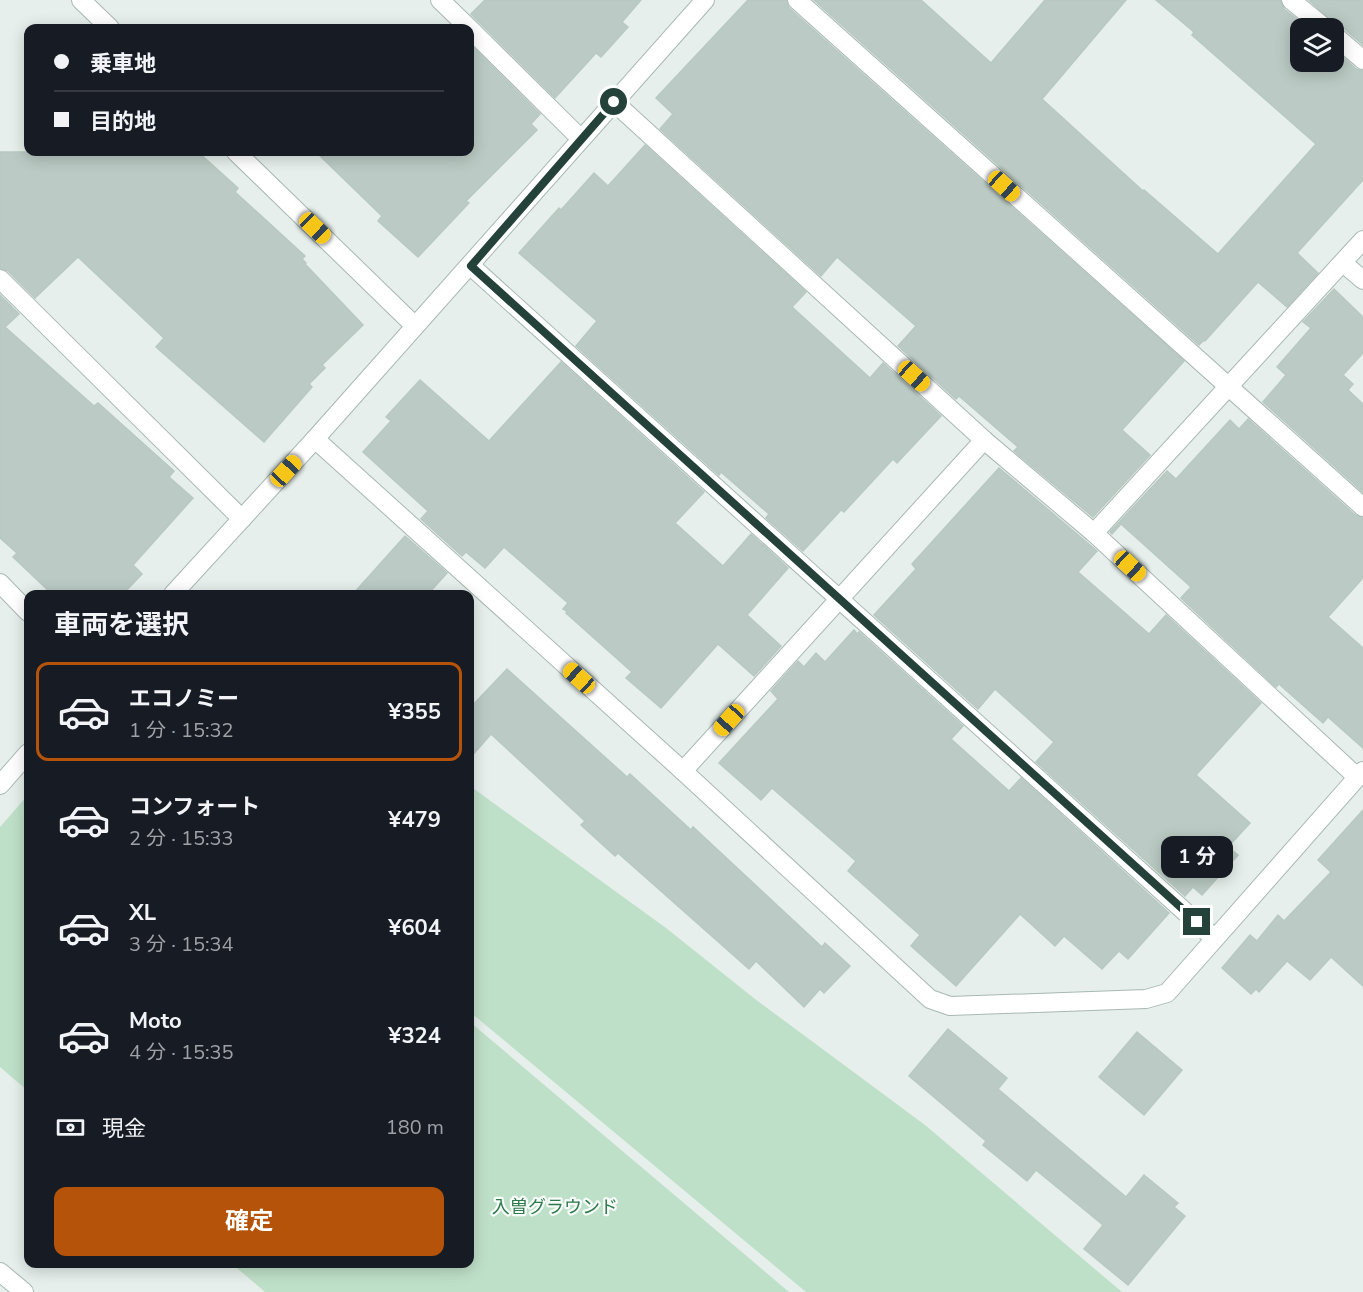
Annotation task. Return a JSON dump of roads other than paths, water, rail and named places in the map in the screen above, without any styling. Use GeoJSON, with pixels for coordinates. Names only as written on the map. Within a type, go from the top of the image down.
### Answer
{"type":"FeatureCollection","features":[{"type":"Feature","properties":{"kind":"street"},"geometry":{"type":"LineString","coordinates":[[81,0],[106,24]]}},
{"type":"Feature","properties":{"kind":"street"},"geometry":{"type":"LineString","coordinates":[[440,0],[464,24]]}},
{"type":"Feature","properties":{"kind":"street"},"geometry":{"type":"LineString","coordinates":[[177,590],[471,266],[705,0]]}},
{"type":"Feature","properties":{"kind":"street"},"geometry":{"type":"LineString","coordinates":[[797,0],[1363,507]]}},
{"type":"Feature","properties":{"kind":"street"},"geometry":{"type":"LineString","coordinates":[[1291,0],[1313,18]]}},
{"type":"Feature","properties":{"kind":"street"},"geometry":{"type":"LineString","coordinates":[[474,34],[582,139]]}},
{"type":"Feature","properties":{"kind":"street"},"geometry":{"type":"LineString","coordinates":[[1344,44],[1363,60]]}},
{"type":"Feature","properties":{"kind":"street"},"geometry":{"type":"LineString","coordinates":[[315,440],[683,771],[930,999],[950,1006],[1146,999],[1167,993],[1360,774],[1094,533],[984,440],[614,102]]}},
{"type":"Feature","properties":{"kind":"street"},"geometry":{"type":"LineString","coordinates":[[240,156],[415,326]]}},
{"type":"Feature","properties":{"kind":"street"},"geometry":{"type":"LineString","coordinates":[[1094,533],[1363,240]]}},
{"type":"Feature","properties":{"kind":"street"},"geometry":{"type":"LineString","coordinates":[[1343,263],[1363,280]]}},
{"type":"Feature","properties":{"kind":"street"},"geometry":{"type":"LineString","coordinates":[[471,266],[1214,938]]}},
{"type":"Feature","properties":{"kind":"street"},"geometry":{"type":"LineString","coordinates":[[0,279],[242,519]]}},
{"type":"Feature","properties":{"kind":"street"},"geometry":{"type":"LineString","coordinates":[[683,771],[984,440]]}},
{"type":"Feature","properties":{"kind":"street"},"geometry":{"type":"LineString","coordinates":[[0,583],[24,608]]}},
{"type":"Feature","properties":{"kind":"street"},"geometry":{"type":"LineString","coordinates":[[0,785],[24,758]]}},
{"type":"Feature","properties":{"kind":"street"},"geometry":{"type":"LineString","coordinates":[[0,1272],[24,1292]]}},
{"type":"Feature","properties":{"kind":"park label","name":"入曽グラウンド"},"geometry":{"type":"Point","coordinates":[555,1207]}}]}
